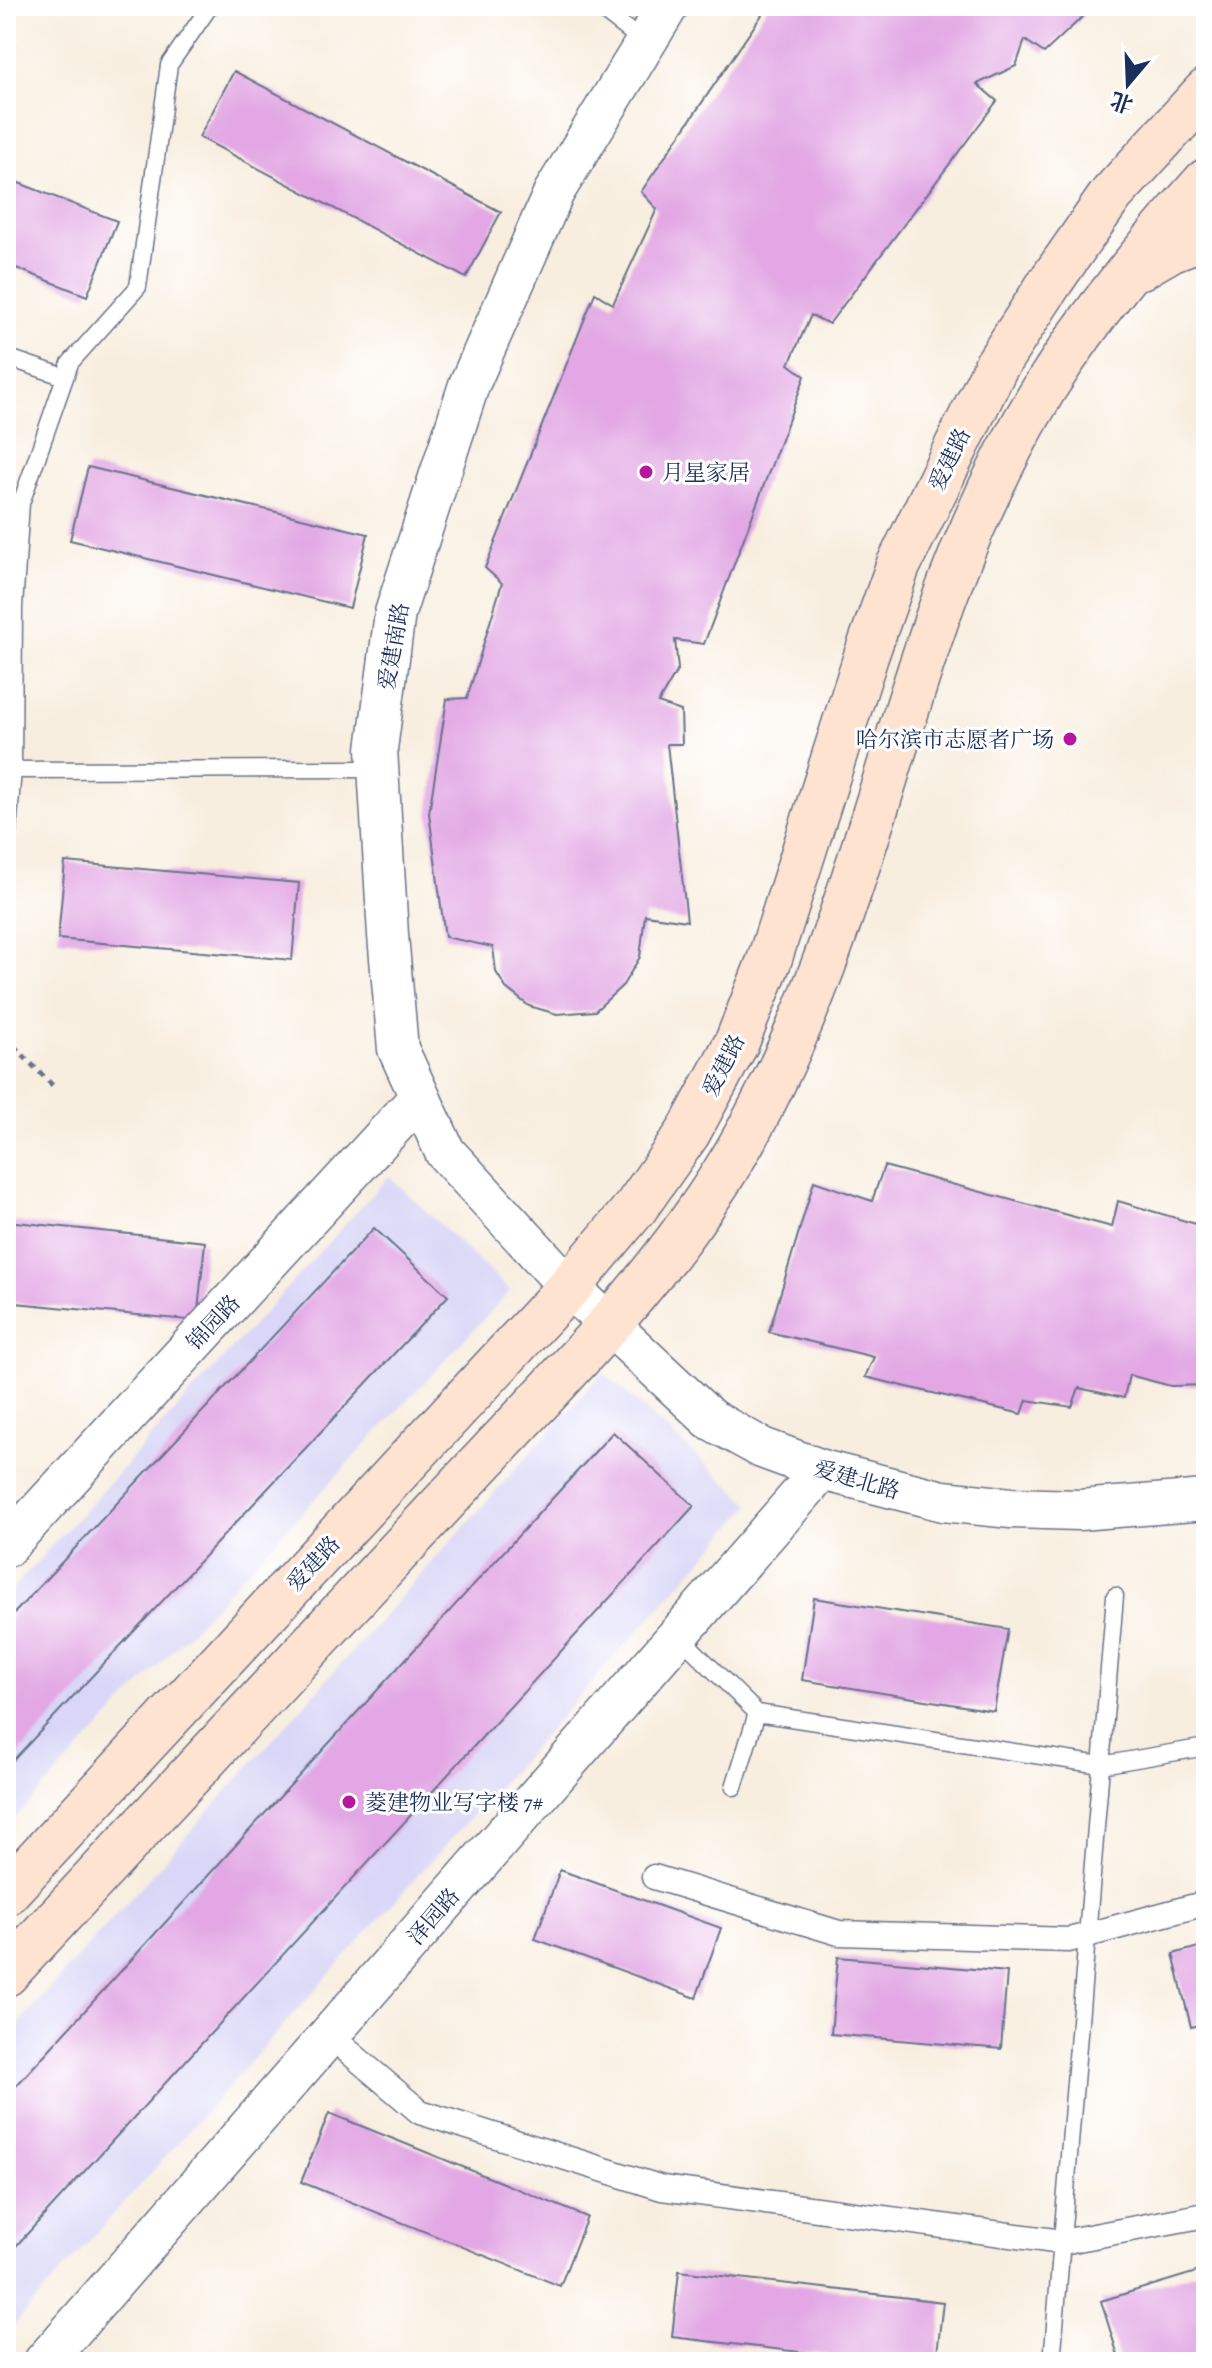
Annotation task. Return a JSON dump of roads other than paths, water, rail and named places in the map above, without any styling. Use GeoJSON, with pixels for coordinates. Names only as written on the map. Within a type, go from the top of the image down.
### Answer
{"type":"FeatureCollection","features":[{"type":"Feature","properties":{"kind":"main road","name":"爱建路"},"geometry":{"type":"LineString","coordinates":[[6,1893],[569,1287],[636,1207],[688,1133],[737,1042],[769,961],[866,656],[898,566],[996,366],[1111,195],[1206,91]]}},
{"type":"Feature","properties":{"kind":"main road"},"geometry":{"type":"LineString","coordinates":[[6,1974],[609,1324],[707,1200],[772,1086],[810,998],[850,894],[923,658],[985,501],[1043,391],[1094,315],[1206,181]]}},
{"type":"Feature","properties":{"kind":"main road"},"geometry":{"type":"LineString","coordinates":[[1125,276],[1172,249],[1206,236]]}},
{"type":"Feature","properties":{"kind":"street","name":"爱建南路"},"geometry":{"type":"LineString","coordinates":[[569,1287],[445,1152],[398,1049],[377,749],[395,613],[469,385],[554,192],[668,6]]}},
{"type":"Feature","properties":{"kind":"street","name":"锦园路"},"geometry":{"type":"LineString","coordinates":[[6,1547],[420,1097]]}},
{"type":"Feature","properties":{"kind":"street","name":"爱建北路"},"geometry":{"type":"LineString","coordinates":[[569,1287],[710,1419],[762,1448],[822,1470],[943,1501],[1011,1508],[1079,1510],[1206,1500]]}},
{"type":"Feature","properties":{"kind":"street","name":"泽园路"},"geometry":{"type":"LineString","coordinates":[[44,2362],[822,1470]]}},
{"type":"Feature","properties":{"kind":"street"},"geometry":{"type":"LineString","coordinates":[[654,1877],[839,1933],[1069,1940],[1206,1903]]}},
{"type":"Feature","properties":{"kind":"street"},"geometry":{"type":"LineString","coordinates":[[329,2035],[420,2112],[662,2188],[1062,2242],[1206,2215]]}},
{"type":"Feature","properties":{"kind":"lane"},"geometry":{"type":"LineString","coordinates":[[6,854],[14,607],[21,503],[70,363],[138,287],[169,65],[210,6]]}},
{"type":"Feature","properties":{"kind":"lane"},"geometry":{"type":"LineString","coordinates":[[597,6],[645,43]]}},
{"type":"Feature","properties":{"kind":"lane"},"geometry":{"type":"LineString","coordinates":[[6,357],[65,377]]}},
{"type":"Feature","properties":{"kind":"lane"},"geometry":{"type":"LineString","coordinates":[[9,770],[378,769]]}},
{"type":"Feature","properties":{"kind":"lane"},"geometry":{"type":"LineString","coordinates":[[1052,2362],[1115,1596]]}},
{"type":"Feature","properties":{"kind":"lane"},"geometry":{"type":"LineString","coordinates":[[678,1635],[757,1713],[1101,1765],[1206,1747]]}},
{"type":"Feature","properties":{"kind":"lane"},"geometry":{"type":"LineString","coordinates":[[734,1787],[757,1713]]}},
{"type":"Feature","properties":{"kind":"place","name":"月星家居"},"geometry":{"type":"Point","coordinates":[646,472]}},
{"type":"Feature","properties":{"kind":"place","name":"哈尔滨市志愿者广场"},"geometry":{"type":"Point","coordinates":[1070,739]}},
{"type":"Feature","properties":{"kind":"place","name":"菱建物业写字楼 7#"},"geometry":{"type":"Point","coordinates":[349,1802]}}]}
